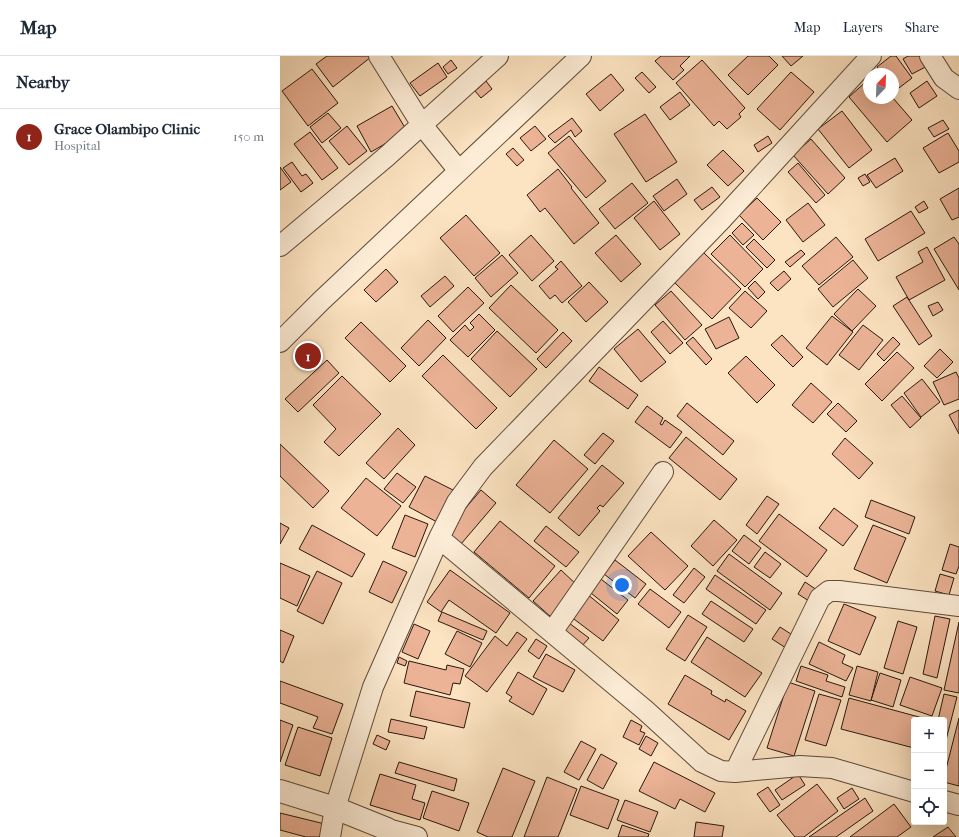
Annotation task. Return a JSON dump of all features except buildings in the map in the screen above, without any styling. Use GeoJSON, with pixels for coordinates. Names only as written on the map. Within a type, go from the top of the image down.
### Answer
{"type":"FeatureCollection","features":[{"type":"Feature","properties":{"kind":"street"},"geometry":{"type":"LineString","coordinates":[[379,56],[422,125],[459,171]]}},
{"type":"Feature","properties":{"kind":"street"},"geometry":{"type":"LineString","coordinates":[[280,246],[386,157],[498,56]]}},
{"type":"Feature","properties":{"kind":"street"},"geometry":{"type":"LineString","coordinates":[[280,342],[321,301],[581,56]]}},
{"type":"Feature","properties":{"kind":"street"},"geometry":{"type":"LineString","coordinates":[[330,837],[335,808],[374,687],[439,538],[457,502],[483,467],[722,219],[871,56]]}},
{"type":"Feature","properties":{"kind":"street"},"geometry":{"type":"LineString","coordinates":[[930,56],[944,78],[959,89]]}},
{"type":"Feature","properties":{"kind":"street"},"geometry":{"type":"LineString","coordinates":[[552,632],[663,472]]}},
{"type":"Feature","properties":{"kind":"street"},"geometry":{"type":"LineString","coordinates":[[439,538],[645,710],[702,762],[721,771],[735,772],[800,766],[832,768],[911,791]]}},
{"type":"Feature","properties":{"kind":"street"},"geometry":{"type":"LineString","coordinates":[[735,772],[820,598],[829,591],[959,606]]}},
{"type":"Feature","properties":{"kind":"street"},"geometry":{"type":"LineString","coordinates":[[280,791],[335,808],[392,833],[417,837]]}},
{"type":"Feature","properties":{"kind":"street"},"geometry":{"type":"LineString","coordinates":[[947,802],[959,805]]}},
{"type":"Feature","properties":{"kind":"place","name":"Grace Olambipo Clinic"},"geometry":{"type":"Point","coordinates":[308,356]}}]}
